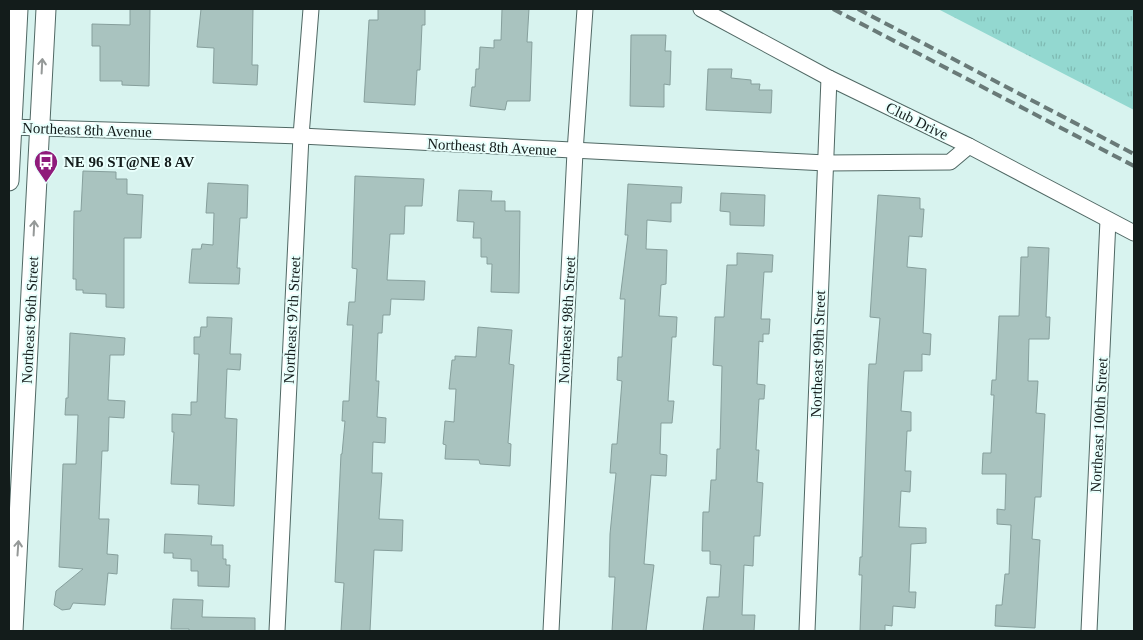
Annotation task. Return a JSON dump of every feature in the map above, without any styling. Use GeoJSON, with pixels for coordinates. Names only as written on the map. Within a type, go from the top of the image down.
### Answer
{"type":"FeatureCollection","features":[{"type":"Feature","properties":{"kind":"street"},"geometry":{"type":"LineString","coordinates":[[9,181],[10,128],[18,9]]}},
{"type":"Feature","properties":{"kind":"street","name":"Northeast 96th Street"},"geometry":{"type":"LineString","coordinates":[[13,631],[46,9]]}},
{"type":"Feature","properties":{"kind":"street","name":"Northeast 97th Street"},"geometry":{"type":"LineString","coordinates":[[277,631],[301,136],[311,9]]}},
{"type":"Feature","properties":{"kind":"street","name":"Northeast 98th Street"},"geometry":{"type":"LineString","coordinates":[[551,631],[575,152],[585,9]]}},
{"type":"Feature","properties":{"kind":"street","name":"Club Drive"},"geometry":{"type":"LineString","coordinates":[[700,9],[829,78],[969,146],[1134,233]]}},
{"type":"Feature","properties":{"kind":"street","name":"Northeast 99th Street"},"geometry":{"type":"LineString","coordinates":[[807,631],[829,78]]}},
{"type":"Feature","properties":{"kind":"street","name":"Northeast 8th Avenue"},"geometry":{"type":"LineString","coordinates":[[10,128],[301,136],[575,152],[826,163],[950,162],[969,146]]}},
{"type":"Feature","properties":{"kind":"street","name":"Northeast 100th Street"},"geometry":{"type":"LineString","coordinates":[[1089,631],[1108,220]]}},
{"type":"Feature","properties":{"kind":"green space"},"geometry":{"type":"Polygon","coordinates":[[[938,9],[1134,9],[1134,110],[938,9]]]}},
{"type":"Feature","properties":{"kind":"building"},"geometry":{"type":"Polygon","coordinates":[[[130,9],[150,9],[149,86],[122,85],[122,81],[100,81],[100,46],[92,46],[92,24],[130,25],[130,9]]]}},
{"type":"Feature","properties":{"kind":"building"},"geometry":{"type":"Polygon","coordinates":[[[201,9],[253,9],[252,65],[258,65],[257,85],[213,83],[214,48],[197,47],[201,9]]]}},
{"type":"Feature","properties":{"kind":"building"},"geometry":{"type":"Polygon","coordinates":[[[378,9],[425,9],[425,25],[422,25],[420,70],[417,70],[415,105],[364,102],[369,20],[378,20],[378,9]]]}},
{"type":"Feature","properties":{"kind":"building"},"geometry":{"type":"Polygon","coordinates":[[[502,9],[529,9],[527,42],[532,42],[530,101],[507,101],[505,110],[470,106],[472,87],[475,87],[476,69],[479,69],[480,47],[494,48],[494,40],[501,40],[502,9]]]}},
{"type":"Feature","properties":{"kind":"building"},"geometry":{"type":"Polygon","coordinates":[[[631,35],[666,35],[665,51],[671,51],[670,85],[664,84],[664,107],[630,106],[631,35]]]}},
{"type":"Feature","properties":{"kind":"building"},"geometry":{"type":"Polygon","coordinates":[[[708,69],[732,69],[731,78],[751,80],[751,84],[760,84],[759,90],[772,90],[771,113],[706,110],[708,69]]]}},
{"type":"Feature","properties":{"kind":"building"},"geometry":{"type":"Polygon","coordinates":[[[83,171],[116,172],[116,179],[127,179],[127,194],[143,195],[141,238],[124,238],[124,308],[106,307],[106,294],[83,293],[83,290],[76,290],[76,279],[73,279],[74,211],[81,211],[83,171]]]}},
{"type":"Feature","properties":{"kind":"building"},"geometry":{"type":"Polygon","coordinates":[[[355,176],[424,179],[422,206],[405,206],[404,234],[390,234],[387,280],[425,281],[424,300],[391,299],[390,315],[383,315],[382,333],[378,333],[376,381],[379,381],[377,417],[386,418],[385,443],[373,442],[372,473],[382,473],[379,519],[403,520],[402,551],[374,550],[370,631],[341,631],[344,583],[335,582],[341,454],[345,421],[342,421],[343,401],[349,401],[353,325],[347,325],[349,302],[355,302],[357,269],[352,268],[355,176]]]}},
{"type":"Feature","properties":{"kind":"building"},"geometry":{"type":"Polygon","coordinates":[[[208,183],[248,185],[247,218],[240,218],[237,268],[240,268],[239,284],[189,283],[192,249],[201,249],[202,244],[213,245],[214,213],[206,213],[208,183]]]}},
{"type":"Feature","properties":{"kind":"building"},"geometry":{"type":"Polygon","coordinates":[[[628,184],[682,187],[681,203],[671,203],[671,222],[647,220],[646,249],[667,250],[666,284],[661,285],[659,316],[677,317],[676,337],[672,337],[668,401],[674,401],[672,423],[661,423],[660,454],[667,455],[666,476],[651,475],[644,564],[654,565],[646,631],[612,631],[615,577],[609,577],[610,534],[616,473],[610,473],[612,444],[617,444],[622,381],[617,380],[618,357],[622,357],[625,299],[620,299],[628,235],[625,235],[628,184]]]}},
{"type":"Feature","properties":{"kind":"building"},"geometry":{"type":"Polygon","coordinates":[[[459,190],[492,191],[491,201],[505,201],[505,211],[520,211],[519,293],[491,292],[492,264],[487,264],[487,257],[481,257],[481,238],[473,238],[474,222],[457,221],[459,190]]]}},
{"type":"Feature","properties":{"kind":"building"},"geometry":{"type":"Polygon","coordinates":[[[721,193],[765,195],[764,226],[730,225],[730,212],[720,211],[721,193]]]}},
{"type":"Feature","properties":{"kind":"building"},"geometry":{"type":"Polygon","coordinates":[[[878,195],[920,198],[920,209],[924,209],[922,237],[909,236],[907,267],[926,269],[923,333],[931,334],[930,355],[922,354],[922,371],[904,371],[901,411],[911,412],[911,431],[907,431],[905,471],[911,471],[910,492],[901,491],[899,527],[926,528],[926,543],[911,544],[909,592],[916,592],[915,608],[893,606],[892,626],[885,625],[885,631],[860,631],[862,575],[859,575],[860,557],[862,557],[869,364],[876,364],[880,318],[870,317],[878,195]]]}},
{"type":"Feature","properties":{"kind":"building"},"geometry":{"type":"Polygon","coordinates":[[[1028,247],[1049,248],[1046,317],[1050,317],[1049,339],[1029,339],[1028,381],[1038,381],[1036,413],[1045,414],[1041,497],[1035,497],[1032,539],[1040,540],[1035,628],[995,626],[996,605],[1002,605],[1005,574],[1009,574],[1011,525],[997,524],[997,509],[1005,510],[1006,474],[982,474],[983,453],[991,453],[994,395],[991,395],[992,380],[996,380],[999,316],[1019,316],[1021,257],[1028,257],[1028,247]]]}},
{"type":"Feature","properties":{"kind":"building"},"geometry":{"type":"Polygon","coordinates":[[[737,253],[773,255],[772,272],[764,272],[761,319],[770,319],[769,334],[763,334],[763,342],[759,341],[757,384],[765,385],[764,399],[759,399],[756,450],[759,450],[757,482],[763,483],[760,536],[754,536],[753,566],[744,565],[742,615],[755,615],[754,631],[703,631],[707,597],[719,597],[721,565],[710,564],[710,551],[702,551],[703,512],[709,512],[711,480],[716,480],[717,449],[720,449],[722,366],[713,365],[715,317],[724,317],[727,265],[737,265],[737,253]]]}},
{"type":"Feature","properties":{"kind":"building"},"geometry":{"type":"Polygon","coordinates":[[[207,317],[232,318],[230,354],[241,354],[240,370],[227,369],[225,418],[237,419],[234,506],[198,504],[199,485],[171,484],[174,432],[172,432],[172,414],[191,415],[191,402],[197,402],[199,354],[194,354],[194,337],[200,337],[201,327],[207,327],[207,317]]]}},
{"type":"Feature","properties":{"kind":"building"},"geometry":{"type":"Polygon","coordinates":[[[478,327],[512,330],[509,364],[514,365],[508,443],[511,444],[510,466],[480,464],[479,460],[445,459],[446,445],[443,444],[445,421],[454,422],[456,389],[449,389],[452,360],[455,360],[455,356],[476,357],[478,327]]]}},
{"type":"Feature","properties":{"kind":"building"},"geometry":{"type":"Polygon","coordinates":[[[70,333],[125,338],[124,355],[110,355],[108,400],[125,401],[124,418],[109,417],[108,451],[102,451],[99,519],[109,519],[107,554],[118,555],[117,574],[108,573],[105,605],[73,603],[70,609],[62,610],[54,605],[56,591],[83,569],[59,567],[63,464],[76,464],[78,415],[65,415],[66,398],[68,398],[70,333]]]}},
{"type":"Feature","properties":{"kind":"building"},"geometry":{"type":"Polygon","coordinates":[[[165,534],[212,536],[211,545],[223,545],[223,559],[226,559],[226,565],[230,565],[229,587],[198,586],[198,571],[191,571],[191,559],[173,558],[173,553],[164,553],[165,534]]]}},
{"type":"Feature","properties":{"kind":"building"},"geometry":{"type":"Polygon","coordinates":[[[173,599],[203,600],[202,617],[255,618],[255,631],[189,631],[189,629],[171,629],[173,599]]]}},
{"type":"Feature","properties":{"kind":"railway"},"geometry":{"type":"LineString","coordinates":[[833,9],[1134,166]]}},
{"type":"Feature","properties":{"kind":"railway"},"geometry":{"type":"LineString","coordinates":[[858,9],[1134,154]]}},
{"type":"Feature","properties":{"kind":"place","name":"NE 96 ST@NE 8 AV"},"geometry":{"type":"Point","coordinates":[46,183]}}]}
